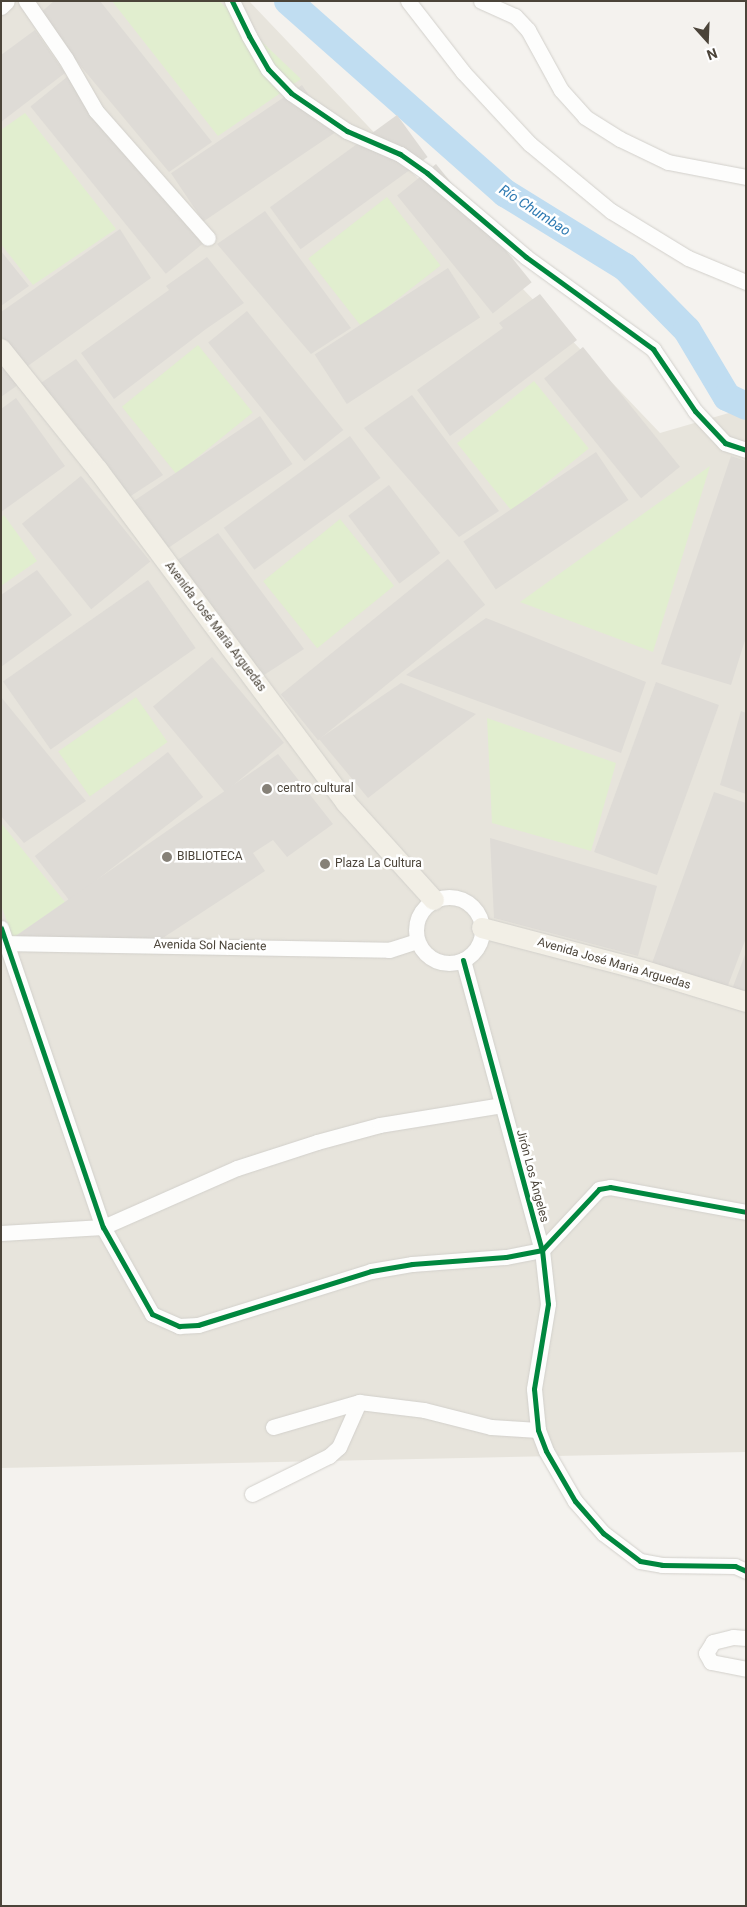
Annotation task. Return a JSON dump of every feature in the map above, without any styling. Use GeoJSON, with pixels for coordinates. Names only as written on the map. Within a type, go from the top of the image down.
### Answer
{"type":"FeatureCollection","features":[{"type":"Feature","properties":{"kind":"main road","name":"Avenida José Maria Arguedas"},"geometry":{"type":"LineString","coordinates":[[1,349],[98,470],[346,803],[434,900]]}},
{"type":"Feature","properties":{"kind":"main road","name":"Avenida José Maria Arguedas"},"geometry":{"type":"LineString","coordinates":[[482,928],[642,970],[746,1002]]}},
{"type":"Feature","properties":{"kind":"street"},"geometry":{"type":"LineString","coordinates":[[1,7],[7,1]]}},
{"type":"Feature","properties":{"kind":"street"},"geometry":{"type":"LineString","coordinates":[[26,1],[66,59],[96,111],[208,238]]}},
{"type":"Feature","properties":{"kind":"street"},"geometry":{"type":"LineString","coordinates":[[232,1],[248,36],[268,69],[292,93],[347,131],[400,154],[427,173],[526,257],[652,349],[695,411],[725,443],[746,450]]}},
{"type":"Feature","properties":{"kind":"street"},"geometry":{"type":"LineString","coordinates":[[408,1],[464,72],[530,144],[610,211],[688,258],[746,282]]}},
{"type":"Feature","properties":{"kind":"street"},"geometry":{"type":"LineString","coordinates":[[481,1],[515,16],[528,30],[561,90],[585,117],[620,139],[668,162],[746,177]]}},
{"type":"Feature","properties":{"kind":"street"},"geometry":{"type":"LineString","coordinates":[[445,897],[466,901],[480,918],[482,928],[478,947],[463,960],[441,962],[423,951],[418,941],[417,922],[420,913],[434,900],[445,897]]}},
{"type":"Feature","properties":{"kind":"street"},"geometry":{"type":"LineString","coordinates":[[1,928],[4,943],[103,1227],[152,1314],[179,1326],[198,1325],[370,1271],[412,1264],[506,1257],[542,1250],[599,1189],[610,1187],[746,1212]]}},
{"type":"Feature","properties":{"kind":"street","name":"Avenida Sol Naciente"},"geometry":{"type":"LineString","coordinates":[[4,943],[389,950],[418,941]]}},
{"type":"Feature","properties":{"kind":"street","name":"Jirón Los Ángeles"},"geometry":{"type":"LineString","coordinates":[[463,960],[542,1250],[548,1304],[534,1389],[538,1430],[546,1451],[574,1501],[603,1533],[640,1561],[662,1565],[735,1566],[746,1571]]}},
{"type":"Feature","properties":{"kind":"street"},"geometry":{"type":"LineString","coordinates":[[1,1233],[103,1227],[238,1168],[318,1142],[380,1125],[502,1105]]}},
{"type":"Feature","properties":{"kind":"street"},"geometry":{"type":"LineString","coordinates":[[273,1427],[359,1402],[424,1410],[490,1427],[538,1430]]}},
{"type":"Feature","properties":{"kind":"street"},"geometry":{"type":"LineString","coordinates":[[252,1494],[334,1452],[339,1447],[359,1402]]}},
{"type":"Feature","properties":{"kind":"street"},"geometry":{"type":"LineString","coordinates":[[746,1638],[733,1637],[713,1642],[706,1653],[711,1662],[746,1669]]}},
{"type":"Feature","properties":{"kind":"shaded area"},"geometry":{"type":"Polygon","coordinates":[[[1,1],[249,1],[660,433],[746,408],[746,1452],[1,1468],[1,1]]]}},
{"type":"Feature","properties":{"kind":"green space"},"geometry":{"type":"Polygon","coordinates":[[[112,1],[219,1],[301,79],[218,136],[112,1]]]}},
{"type":"Feature","properties":{"kind":"green space"},"geometry":{"type":"Polygon","coordinates":[[[25,113],[116,229],[33,285],[1,244],[1,130],[25,113]]]}},
{"type":"Feature","properties":{"kind":"green space"},"geometry":{"type":"Polygon","coordinates":[[[387,197],[441,266],[362,327],[308,259],[387,197]]]}},
{"type":"Feature","properties":{"kind":"green space"},"geometry":{"type":"Polygon","coordinates":[[[198,345],[253,413],[177,474],[122,407],[198,345]]]}},
{"type":"Feature","properties":{"kind":"green space"},"geometry":{"type":"Polygon","coordinates":[[[534,381],[589,449],[512,511],[457,443],[534,381]]]}},
{"type":"Feature","properties":{"kind":"green space"},"geometry":{"type":"Polygon","coordinates":[[[710,466],[653,652],[520,602],[710,466]]]}},
{"type":"Feature","properties":{"kind":"green space"},"geometry":{"type":"Polygon","coordinates":[[[4,515],[37,561],[1,586],[1,518],[4,515]]]}},
{"type":"Feature","properties":{"kind":"green space"},"geometry":{"type":"Polygon","coordinates":[[[340,519],[394,586],[317,648],[263,581],[340,519]]]}},
{"type":"Feature","properties":{"kind":"green space"},"geometry":{"type":"Polygon","coordinates":[[[136,697],[168,742],[90,797],[58,751],[136,697]]]}},
{"type":"Feature","properties":{"kind":"green space"},"geometry":{"type":"Polygon","coordinates":[[[487,718],[616,763],[591,851],[492,823],[487,718]]]}},
{"type":"Feature","properties":{"kind":"green space"},"geometry":{"type":"Polygon","coordinates":[[[1,823],[65,902],[13,938],[1,905],[1,823]]]}},
{"type":"Feature","properties":{"kind":"building"},"geometry":{"type":"Polygon","coordinates":[[[54,1],[100,1],[212,142],[169,172],[38,15],[54,1]]]}},
{"type":"Feature","properties":{"kind":"building"},"geometry":{"type":"Polygon","coordinates":[[[35,30],[65,73],[1,122],[1,55],[35,30]]]}},
{"type":"Feature","properties":{"kind":"building"},"geometry":{"type":"Polygon","coordinates":[[[67,77],[202,244],[166,274],[30,107],[67,77]]]}},
{"type":"Feature","properties":{"kind":"building"},"geometry":{"type":"Polygon","coordinates":[[[302,85],[334,133],[203,221],[171,173],[302,85]]]}},
{"type":"Feature","properties":{"kind":"building"},"geometry":{"type":"Polygon","coordinates":[[[397,115],[428,157],[301,249],[270,207],[397,115]]]}},
{"type":"Feature","properties":{"kind":"building"},"geometry":{"type":"Polygon","coordinates":[[[436,164],[532,282],[493,314],[397,195],[436,164]]]}},
{"type":"Feature","properties":{"kind":"building"},"geometry":{"type":"Polygon","coordinates":[[[265,211],[351,328],[311,354],[217,244],[265,211]]]}},
{"type":"Feature","properties":{"kind":"building"},"geometry":{"type":"Polygon","coordinates":[[[120,229],[151,278],[25,368],[1,336],[1,312],[120,229]]]}},
{"type":"Feature","properties":{"kind":"building"},"geometry":{"type":"Polygon","coordinates":[[[1,251],[29,286],[1,306],[1,251]]]}},
{"type":"Feature","properties":{"kind":"building"},"geometry":{"type":"Polygon","coordinates":[[[207,257],[244,303],[206,329],[114,399],[81,353],[169,290],[166,286],[207,257]]]}},
{"type":"Feature","properties":{"kind":"building"},"geometry":{"type":"Polygon","coordinates":[[[448,268],[480,317],[347,404],[315,355],[448,268]]]}},
{"type":"Feature","properties":{"kind":"building"},"geometry":{"type":"Polygon","coordinates":[[[540,294],[577,340],[450,436],[417,390],[503,328],[499,323],[540,294]]]}},
{"type":"Feature","properties":{"kind":"building"},"geometry":{"type":"Polygon","coordinates":[[[247,311],[343,430],[304,461],[208,342],[247,311]]]}},
{"type":"Feature","properties":{"kind":"building"},"geometry":{"type":"Polygon","coordinates":[[[583,347],[680,467],[641,498],[544,378],[583,347]]]}},
{"type":"Feature","properties":{"kind":"building"},"geometry":{"type":"Polygon","coordinates":[[[1,358],[22,382],[1,397],[1,358]]]}},
{"type":"Feature","properties":{"kind":"building"},"geometry":{"type":"Polygon","coordinates":[[[76,359],[163,475],[123,501],[29,391],[76,359]]]}},
{"type":"Feature","properties":{"kind":"building"},"geometry":{"type":"Polygon","coordinates":[[[412,395],[499,511],[459,537],[364,428],[412,395]]]}},
{"type":"Feature","properties":{"kind":"building"},"geometry":{"type":"Polygon","coordinates":[[[16,398],[65,466],[1,512],[1,409],[16,398]]]}},
{"type":"Feature","properties":{"kind":"building"},"geometry":{"type":"Polygon","coordinates":[[[260,416],[292,464],[161,552],[129,504],[260,416]]]}},
{"type":"Feature","properties":{"kind":"building"},"geometry":{"type":"Polygon","coordinates":[[[350,436],[381,478],[254,570],[224,528],[350,436]]]}},
{"type":"Feature","properties":{"kind":"building"},"geometry":{"type":"Polygon","coordinates":[[[596,452],[628,500],[496,590],[463,541],[596,452]]]}},
{"type":"Feature","properties":{"kind":"building"},"geometry":{"type":"Polygon","coordinates":[[[731,456],[746,461],[746,637],[731,685],[661,664],[731,456]]]}},
{"type":"Feature","properties":{"kind":"building"},"geometry":{"type":"Polygon","coordinates":[[[81,476],[150,561],[91,609],[22,524],[81,476]]]}},
{"type":"Feature","properties":{"kind":"building"},"geometry":{"type":"Polygon","coordinates":[[[389,485],[440,553],[399,584],[348,516],[389,485]]]}},
{"type":"Feature","properties":{"kind":"building"},"geometry":{"type":"Polygon","coordinates":[[[218,533],[304,649],[264,675],[170,565],[218,533]]]}},
{"type":"Feature","properties":{"kind":"building"},"geometry":{"type":"Polygon","coordinates":[[[448,559],[485,605],[318,740],[281,694],[448,559]]]}},
{"type":"Feature","properties":{"kind":"building"},"geometry":{"type":"Polygon","coordinates":[[[37,570],[72,615],[1,667],[1,595],[37,570]]]}},
{"type":"Feature","properties":{"kind":"building"},"geometry":{"type":"Polygon","coordinates":[[[148,580],[196,648],[51,750],[3,682],[148,580]]]}},
{"type":"Feature","properties":{"kind":"building"},"geometry":{"type":"Polygon","coordinates":[[[486,618],[646,682],[621,753],[406,675],[486,618]]]}},
{"type":"Feature","properties":{"kind":"building"},"geometry":{"type":"Polygon","coordinates":[[[212,657],[284,743],[225,792],[153,706],[212,657]]]}},
{"type":"Feature","properties":{"kind":"building"},"geometry":{"type":"Polygon","coordinates":[[[656,682],[719,705],[657,875],[594,852],[656,682]]]}},
{"type":"Feature","properties":{"kind":"building"},"geometry":{"type":"Polygon","coordinates":[[[401,683],[476,714],[368,798],[319,739],[401,683]]]}},
{"type":"Feature","properties":{"kind":"building"},"geometry":{"type":"Polygon","coordinates":[[[1,697],[86,801],[24,843],[1,816],[1,697]]]}},
{"type":"Feature","properties":{"kind":"building"},"geometry":{"type":"Polygon","coordinates":[[[741,711],[746,713],[746,794],[720,785],[741,711]]]}},
{"type":"Feature","properties":{"kind":"building"},"geometry":{"type":"Polygon","coordinates":[[[168,752],[203,797],[70,901],[35,856],[168,752]]]}},
{"type":"Feature","properties":{"kind":"building"},"geometry":{"type":"Polygon","coordinates":[[[278,754],[333,824],[287,857],[273,840],[253,853],[265,871],[152,945],[7,942],[278,754]]]}},
{"type":"Feature","properties":{"kind":"building"},"geometry":{"type":"Polygon","coordinates":[[[714,792],[746,803],[746,938],[727,988],[651,966],[714,792]]]}},
{"type":"Feature","properties":{"kind":"building"},"geometry":{"type":"Polygon","coordinates":[[[490,838],[657,886],[638,956],[494,918],[490,838]]]}},
{"type":"Feature","properties":{"kind":"building"},"geometry":{"type":"Polygon","coordinates":[[[746,952],[746,996],[731,992],[746,952]]]}},
{"type":"Feature","properties":{"kind":"waterway","name":"Río Chumbao"},"geometry":{"type":"LineString","coordinates":[[288,1],[505,193],[625,267],[687,330],[727,397],[746,406]]}},
{"type":"Feature","properties":{"kind":"cycle path"},"geometry":{"type":"LineString","coordinates":[[232,1],[268,69],[291,93],[347,131],[400,154],[427,173],[526,257],[653,349],[695,411],[725,443],[746,450]]}},
{"type":"Feature","properties":{"kind":"cycle path"},"geometry":{"type":"LineString","coordinates":[[1,928],[103,1227],[152,1314],[179,1326],[198,1325],[371,1271],[412,1264],[506,1257],[542,1250],[599,1189],[610,1187],[746,1212]]}},
{"type":"Feature","properties":{"kind":"cycle path"},"geometry":{"type":"LineString","coordinates":[[463,960],[542,1250],[548,1304],[534,1389],[538,1430],[546,1451],[575,1501],[603,1533],[640,1561],[662,1565],[735,1566],[746,1571]]}},
{"type":"Feature","properties":{"kind":"place","name":"centro cultural"},"geometry":{"type":"Point","coordinates":[267,789]}},
{"type":"Feature","properties":{"kind":"place","name":"BIBLIOTECA"},"geometry":{"type":"Point","coordinates":[167,857]}},
{"type":"Feature","properties":{"kind":"place","name":"Plaza La Cultura"},"geometry":{"type":"Point","coordinates":[325,864]}}]}
